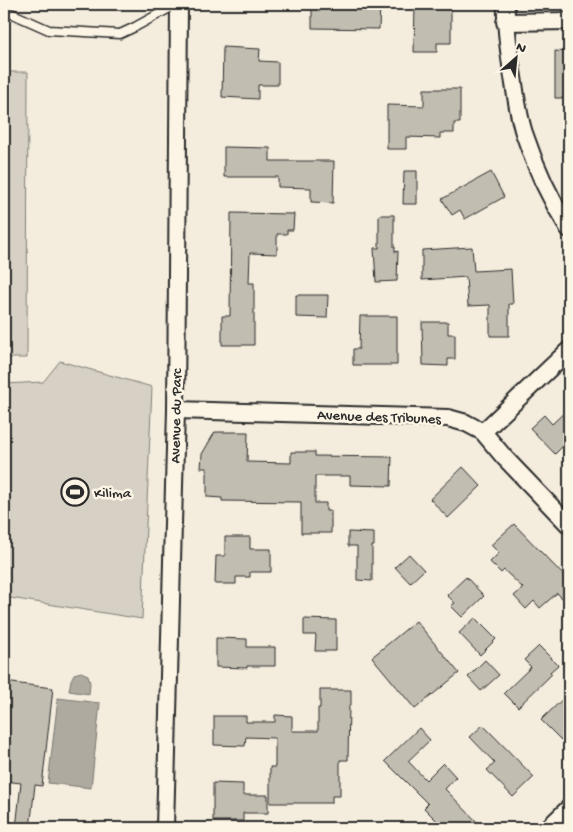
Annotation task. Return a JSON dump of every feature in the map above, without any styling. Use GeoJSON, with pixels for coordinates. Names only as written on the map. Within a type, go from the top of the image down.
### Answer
{"type":"FeatureCollection","features":[{"type":"Feature","properties":{"kind":"street","name":"Avenue du Parc"},"geometry":{"type":"LineString","coordinates":[[165,828],[176,410],[178,4]]}},
{"type":"Feature","properties":{"kind":"street"},"geometry":{"type":"LineString","coordinates":[[506,4],[505,22],[516,99],[523,132],[539,173],[569,229]]}},
{"type":"Feature","properties":{"kind":"street"},"geometry":{"type":"LineString","coordinates":[[505,22],[569,21]]}},
{"type":"Feature","properties":{"kind":"street"},"geometry":{"type":"LineString","coordinates":[[484,432],[569,350]]}},
{"type":"Feature","properties":{"kind":"street","name":"Avenue des Tribunes"},"geometry":{"type":"LineString","coordinates":[[176,410],[448,418],[466,422],[484,432],[504,457],[569,525]]}},
{"type":"Feature","properties":{"kind":"street"},"geometry":{"type":"LineString","coordinates":[[548,828],[569,808]]}},
{"type":"Feature","properties":{"kind":"lane"},"geometry":{"type":"LineString","coordinates":[[4,10],[49,30],[120,34],[178,4]]}},
{"type":"Feature","properties":{"kind":"shaded area"},"geometry":{"type":"Polygon","coordinates":[[[4,72],[28,72],[27,358],[4,358],[4,72]]]}},
{"type":"Feature","properties":{"kind":"shaded area","name":"Kilima"},"geometry":{"type":"Polygon","coordinates":[[[60,361],[152,387],[142,619],[4,597],[4,384],[43,382],[60,361]]]}},
{"type":"Feature","properties":{"kind":"shaded area"},"geometry":{"type":"Polygon","coordinates":[[[81,672],[88,675],[90,683],[89,694],[69,691],[74,674],[81,672]]]}},
{"type":"Feature","properties":{"kind":"shaded area"},"geometry":{"type":"Polygon","coordinates":[[[58,698],[100,703],[91,788],[48,783],[58,698]]]}},
{"type":"Feature","properties":{"kind":"building"},"geometry":{"type":"Polygon","coordinates":[[[312,4],[380,4],[379,29],[312,28],[312,4]]]}},
{"type":"Feature","properties":{"kind":"building"},"geometry":{"type":"Polygon","coordinates":[[[415,4],[451,4],[451,43],[437,43],[437,52],[414,52],[415,4]]]}},
{"type":"Feature","properties":{"kind":"building"},"geometry":{"type":"Polygon","coordinates":[[[223,47],[260,49],[259,61],[278,62],[278,85],[258,85],[258,99],[222,97],[223,47]]]}},
{"type":"Feature","properties":{"kind":"building"},"geometry":{"type":"Polygon","coordinates":[[[555,51],[569,52],[569,98],[555,98],[555,51]]]}},
{"type":"Feature","properties":{"kind":"building"},"geometry":{"type":"Polygon","coordinates":[[[424,89],[460,89],[460,123],[454,123],[454,133],[440,133],[440,138],[406,137],[406,149],[387,149],[387,105],[424,106],[424,89]]]}},
{"type":"Feature","properties":{"kind":"building"},"geometry":{"type":"Polygon","coordinates":[[[224,147],[270,148],[270,161],[334,161],[333,203],[311,202],[311,188],[278,187],[278,177],[224,177],[224,147]]]}},
{"type":"Feature","properties":{"kind":"building"},"geometry":{"type":"Polygon","coordinates":[[[404,171],[417,171],[417,204],[403,204],[404,171]]]}},
{"type":"Feature","properties":{"kind":"building"},"geometry":{"type":"Polygon","coordinates":[[[491,172],[504,197],[465,219],[460,210],[452,215],[442,199],[491,172]]]}},
{"type":"Feature","properties":{"kind":"building"},"geometry":{"type":"Polygon","coordinates":[[[231,213],[294,214],[293,230],[287,230],[287,234],[277,234],[277,254],[250,253],[249,283],[254,283],[254,345],[222,345],[222,316],[230,316],[231,213]]]}},
{"type":"Feature","properties":{"kind":"building"},"geometry":{"type":"Polygon","coordinates":[[[379,215],[394,215],[394,247],[395,252],[398,251],[397,281],[376,282],[374,248],[379,248],[379,215]]]}},
{"type":"Feature","properties":{"kind":"building"},"geometry":{"type":"Polygon","coordinates":[[[472,247],[474,271],[511,269],[513,304],[509,304],[509,336],[490,336],[490,305],[468,306],[466,277],[422,280],[422,250],[472,247]]]}},
{"type":"Feature","properties":{"kind":"building"},"geometry":{"type":"Polygon","coordinates":[[[296,295],[328,295],[327,318],[296,317],[296,295]]]}},
{"type":"Feature","properties":{"kind":"building"},"geometry":{"type":"Polygon","coordinates":[[[360,316],[397,316],[397,365],[353,365],[353,349],[359,349],[360,316]]]}},
{"type":"Feature","properties":{"kind":"building"},"geometry":{"type":"Polygon","coordinates":[[[422,322],[448,322],[448,334],[455,334],[455,359],[448,359],[448,366],[423,365],[422,322]]]}},
{"type":"Feature","properties":{"kind":"building"},"geometry":{"type":"Polygon","coordinates":[[[569,408],[569,440],[555,454],[530,428],[544,415],[552,424],[569,408]]]}},
{"type":"Feature","properties":{"kind":"building"},"geometry":{"type":"Polygon","coordinates":[[[215,432],[248,432],[247,462],[291,463],[291,452],[315,452],[315,456],[392,457],[391,486],[350,485],[350,476],[315,476],[315,503],[326,503],[326,511],[331,511],[331,533],[301,533],[301,502],[222,501],[222,498],[207,497],[207,468],[201,468],[202,454],[215,432]]]}},
{"type":"Feature","properties":{"kind":"building"},"geometry":{"type":"Polygon","coordinates":[[[463,467],[481,486],[448,518],[430,499],[463,467]]]}},
{"type":"Feature","properties":{"kind":"building"},"geometry":{"type":"Polygon","coordinates":[[[514,524],[569,581],[569,605],[557,593],[540,608],[534,601],[526,609],[514,596],[523,588],[504,570],[501,573],[490,562],[499,553],[491,545],[514,524]]]}},
{"type":"Feature","properties":{"kind":"building"},"geometry":{"type":"Polygon","coordinates":[[[348,532],[374,533],[372,581],[357,580],[357,546],[348,546],[348,532]]]}},
{"type":"Feature","properties":{"kind":"building"},"geometry":{"type":"Polygon","coordinates":[[[225,537],[250,537],[250,549],[271,549],[271,572],[250,572],[250,577],[236,577],[236,584],[215,584],[216,556],[225,556],[225,537]]]}},
{"type":"Feature","properties":{"kind":"building"},"geometry":{"type":"Polygon","coordinates":[[[409,554],[424,570],[410,583],[395,567],[409,554]]]}},
{"type":"Feature","properties":{"kind":"building"},"geometry":{"type":"Polygon","coordinates":[[[466,577],[484,596],[462,617],[451,606],[455,603],[447,595],[466,577]]]}},
{"type":"Feature","properties":{"kind":"building"},"geometry":{"type":"Polygon","coordinates":[[[475,618],[496,639],[480,655],[459,633],[475,618]]]}},
{"type":"Feature","properties":{"kind":"building"},"geometry":{"type":"Polygon","coordinates":[[[304,619],[336,620],[336,651],[315,651],[316,635],[304,635],[304,619]]]}},
{"type":"Feature","properties":{"kind":"building"},"geometry":{"type":"Polygon","coordinates":[[[416,621],[459,673],[415,709],[372,657],[416,621]]]}},
{"type":"Feature","properties":{"kind":"building"},"geometry":{"type":"Polygon","coordinates":[[[216,638],[247,639],[247,647],[275,647],[275,666],[247,666],[247,668],[216,667],[216,638]]]}},
{"type":"Feature","properties":{"kind":"building"},"geometry":{"type":"Polygon","coordinates":[[[539,646],[558,665],[550,672],[552,674],[518,707],[504,693],[531,667],[524,660],[539,646]]]}},
{"type":"Feature","properties":{"kind":"building"},"geometry":{"type":"Polygon","coordinates":[[[485,660],[499,675],[481,691],[468,677],[485,660]]]}},
{"type":"Feature","properties":{"kind":"building"},"geometry":{"type":"Polygon","coordinates":[[[4,682],[53,688],[42,786],[35,785],[30,828],[16,828],[21,783],[4,781],[4,682]]]}},
{"type":"Feature","properties":{"kind":"building"},"geometry":{"type":"Polygon","coordinates":[[[320,690],[351,690],[348,760],[340,760],[340,796],[332,796],[332,803],[270,803],[270,767],[275,767],[275,738],[246,737],[245,746],[214,745],[214,716],[246,716],[246,722],[275,722],[275,715],[292,716],[292,731],[318,731],[320,690]]]}},
{"type":"Feature","properties":{"kind":"building"},"geometry":{"type":"Polygon","coordinates":[[[569,693],[569,732],[561,740],[541,720],[569,693]]]}},
{"type":"Feature","properties":{"kind":"building"},"geometry":{"type":"Polygon","coordinates":[[[483,725],[534,777],[513,797],[487,770],[495,763],[470,737],[483,725]]]}},
{"type":"Feature","properties":{"kind":"building"},"geometry":{"type":"Polygon","coordinates":[[[419,728],[430,740],[408,761],[426,780],[443,763],[456,777],[445,789],[483,828],[444,828],[424,808],[428,804],[385,761],[419,728]]]}},
{"type":"Feature","properties":{"kind":"building"},"geometry":{"type":"Polygon","coordinates":[[[213,783],[243,784],[243,795],[268,795],[268,813],[243,813],[243,821],[213,821],[213,783]]]}},
{"type":"Feature","properties":{"kind":"place","name":"Kilima"},"geometry":{"type":"Point","coordinates":[75,492]}}]}
